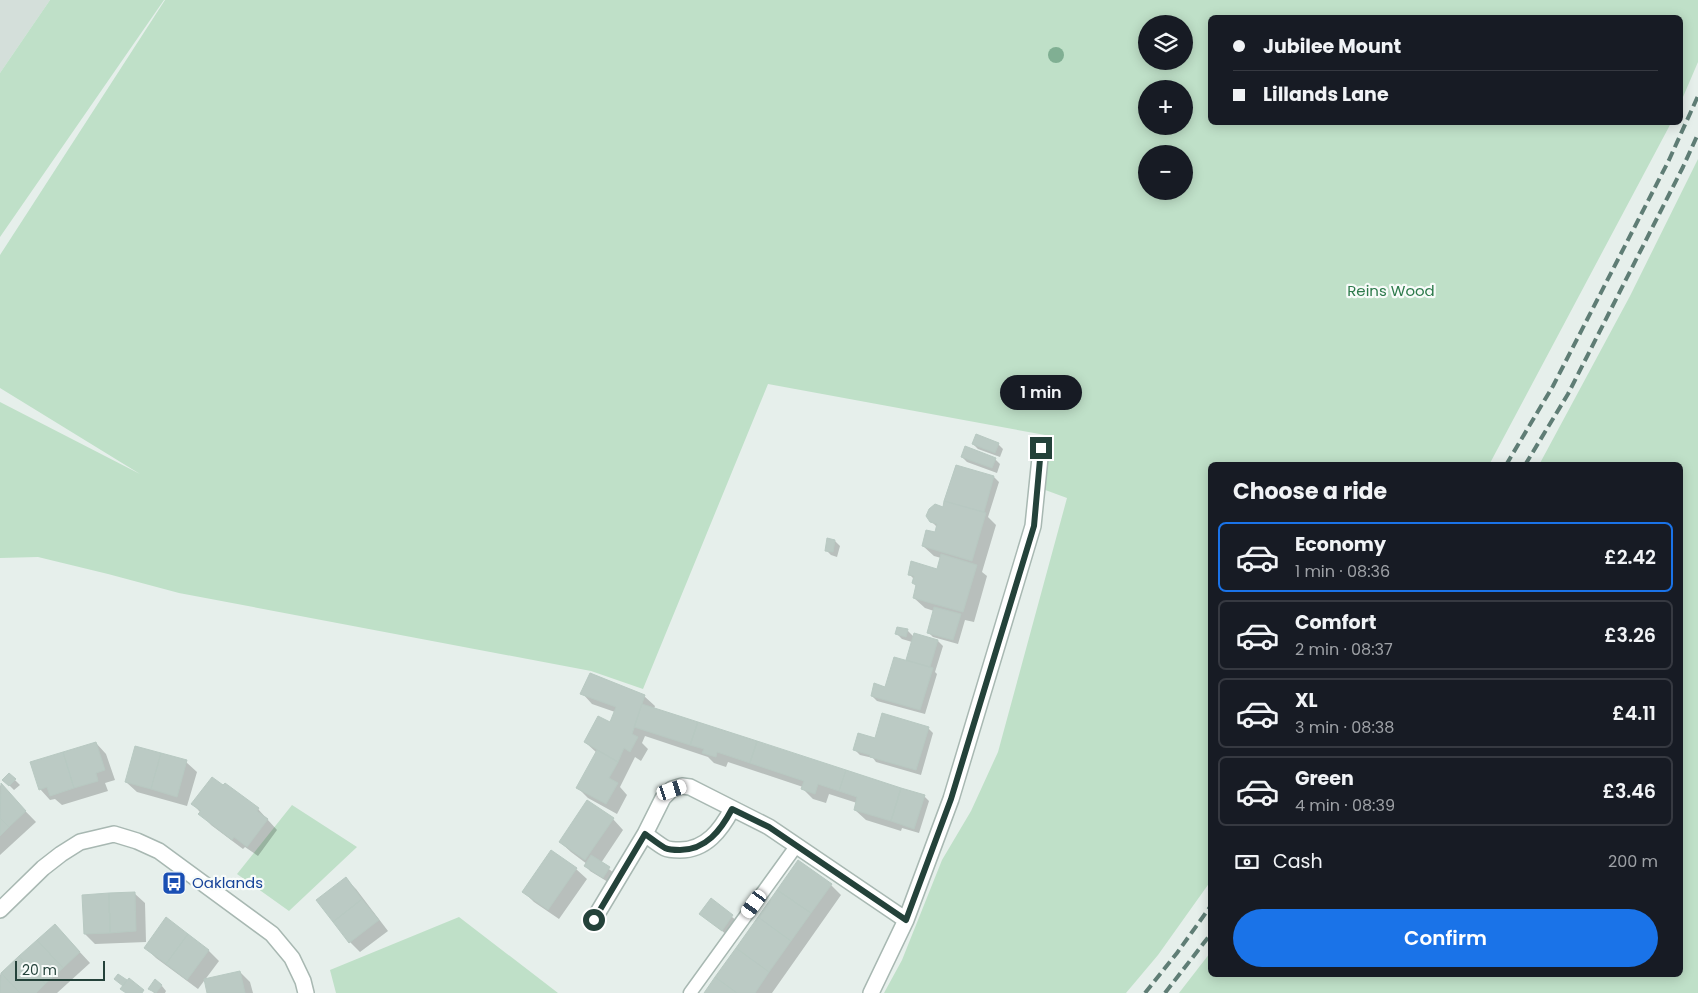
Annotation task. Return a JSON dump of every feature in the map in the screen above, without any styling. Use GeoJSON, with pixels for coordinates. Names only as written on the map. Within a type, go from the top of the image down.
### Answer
{"type":"FeatureCollection","features":[{"type":"Feature","properties":{"kind":"street"},"geometry":{"type":"LineString","coordinates":[[871,993],[906,920],[951,799],[1034,526],[1041,448]]}},
{"type":"Feature","properties":{"kind":"street"},"geometry":{"type":"LineString","coordinates":[[594,920],[645,834],[663,798],[672,790],[682,786],[690,787],[769,827],[906,920]]}},
{"type":"Feature","properties":{"kind":"street"},"geometry":{"type":"LineString","coordinates":[[645,834],[666,849],[687,850],[697,848],[709,840],[722,827],[732,809]]}},
{"type":"Feature","properties":{"kind":"street"},"geometry":{"type":"LineString","coordinates":[[0,910],[42,868],[61,854],[80,842],[114,834],[160,851],[272,934],[292,958],[304,981],[306,993]]}},
{"type":"Feature","properties":{"kind":"lane"},"geometry":{"type":"LineString","coordinates":[[690,993],[797,845]]}},
{"type":"Feature","properties":{"kind":"shaded area"},"geometry":{"type":"Polygon","coordinates":[[[0,0],[50,0],[0,73],[0,0]]]}},
{"type":"Feature","properties":{"kind":"green space"},"geometry":{"type":"Polygon","coordinates":[[[50,0],[164,0],[0,237],[0,73],[50,0]]]}},
{"type":"Feature","properties":{"kind":"green space","name":"Reins Wood"},"geometry":{"type":"Polygon","coordinates":[[[165,0],[1698,0],[1698,62],[1683,97],[1683,15],[1208,15],[1208,125],[1670,125],[1491,462],[1208,462],[1208,885],[1158,955],[1126,993],[884,993],[902,960],[942,860],[971,811],[998,752],[1067,498],[1029,484],[1045,435],[768,384],[643,689],[591,671],[179,593],[38,557],[0,558],[0,402],[140,474],[0,388],[0,255],[165,0]]]}},
{"type":"Feature","properties":{"kind":"green space"},"geometry":{"type":"Polygon","coordinates":[[[1698,159],[1698,993],[1179,993],[1208,956],[1208,977],[1683,977],[1683,462],[1541,462],[1630,296],[1698,159]]]}},
{"type":"Feature","properties":{"kind":"green space"},"geometry":{"type":"Polygon","coordinates":[[[292,805],[357,847],[289,911],[237,874],[292,805]]]}},
{"type":"Feature","properties":{"kind":"green space"},"geometry":{"type":"Polygon","coordinates":[[[459,917],[558,993],[336,993],[330,970],[459,917]]]}},
{"type":"Feature","properties":{"kind":"building"},"geometry":{"type":"Polygon","coordinates":[[[976,434],[999,443],[995,453],[972,444],[976,434]]]}},
{"type":"Feature","properties":{"kind":"building"},"geometry":{"type":"Polygon","coordinates":[[[965,446],[996,458],[992,468],[961,457],[965,446]]]}},
{"type":"Feature","properties":{"kind":"building"},"geometry":{"type":"Polygon","coordinates":[[[956,465],[994,476],[984,512],[944,501],[956,465]]]}},
{"type":"Feature","properties":{"kind":"building"},"geometry":{"type":"Polygon","coordinates":[[[944,501],[986,513],[972,561],[922,546],[926,530],[935,532],[937,524],[930,522],[926,516],[929,509],[935,504],[943,507],[944,501]]]}},
{"type":"Feature","properties":{"kind":"building"},"geometry":{"type":"Polygon","coordinates":[[[827,538],[835,540],[833,552],[825,551],[827,538]]]}},
{"type":"Feature","properties":{"kind":"building"},"geometry":{"type":"Polygon","coordinates":[[[941,554],[977,565],[963,612],[913,598],[916,585],[912,583],[914,576],[908,575],[911,561],[937,569],[941,554]]]}},
{"type":"Feature","properties":{"kind":"building"},"geometry":{"type":"Polygon","coordinates":[[[934,607],[961,614],[953,640],[927,633],[934,607]]]}},
{"type":"Feature","properties":{"kind":"building"},"geometry":{"type":"Polygon","coordinates":[[[897,627],[908,629],[906,637],[895,634],[897,627]]]}},
{"type":"Feature","properties":{"kind":"building"},"geometry":{"type":"Polygon","coordinates":[[[914,633],[938,640],[930,667],[906,660],[914,633]]]}},
{"type":"Feature","properties":{"kind":"building"},"geometry":{"type":"Polygon","coordinates":[[[894,657],[933,668],[920,710],[871,696],[874,683],[885,687],[894,657]]]}},
{"type":"Feature","properties":{"kind":"building"},"geometry":{"type":"Polygon","coordinates":[[[590,673],[645,695],[632,734],[638,737],[630,752],[624,748],[618,762],[584,742],[598,716],[610,722],[616,707],[580,694],[590,673]]]}},
{"type":"Feature","properties":{"kind":"building"},"geometry":{"type":"Polygon","coordinates":[[[642,704],[698,722],[690,745],[634,727],[642,704]]]}},
{"type":"Feature","properties":{"kind":"building"},"geometry":{"type":"Polygon","coordinates":[[[882,713],[929,727],[916,770],[870,757],[870,755],[853,750],[858,733],[875,738],[882,713]]]}},
{"type":"Feature","properties":{"kind":"building"},"geometry":{"type":"Polygon","coordinates":[[[698,722],[757,741],[750,763],[717,752],[716,757],[702,753],[704,749],[690,745],[698,722]]]}},
{"type":"Feature","properties":{"kind":"building"},"geometry":{"type":"Polygon","coordinates":[[[757,741],[846,770],[839,791],[818,784],[815,794],[801,789],[804,781],[750,763],[757,741]]]}},
{"type":"Feature","properties":{"kind":"building"},"geometry":{"type":"Polygon","coordinates":[[[96,742],[105,770],[96,773],[98,781],[74,788],[63,752],[96,742]]]}},
{"type":"Feature","properties":{"kind":"building"},"geometry":{"type":"Polygon","coordinates":[[[135,746],[161,753],[151,789],[125,782],[135,746]]]}},
{"type":"Feature","properties":{"kind":"building"},"geometry":{"type":"Polygon","coordinates":[[[597,750],[618,762],[609,778],[618,783],[606,804],[576,788],[597,750]]]}},
{"type":"Feature","properties":{"kind":"building"},"geometry":{"type":"Polygon","coordinates":[[[63,752],[74,788],[50,796],[47,787],[39,790],[30,762],[63,752]]]}},
{"type":"Feature","properties":{"kind":"building"},"geometry":{"type":"Polygon","coordinates":[[[161,753],[187,760],[177,797],[151,789],[161,753]]]}},
{"type":"Feature","properties":{"kind":"building"},"geometry":{"type":"Polygon","coordinates":[[[846,770],[901,788],[891,821],[854,810],[857,797],[839,791],[846,770]]]}},
{"type":"Feature","properties":{"kind":"building"},"geometry":{"type":"Polygon","coordinates":[[[9,773],[16,779],[9,786],[2,780],[9,773]]]}},
{"type":"Feature","properties":{"kind":"building"},"geometry":{"type":"Polygon","coordinates":[[[212,777],[223,785],[225,783],[259,808],[257,811],[268,819],[247,847],[234,837],[232,840],[198,814],[201,811],[191,804],[212,777]]]}},
{"type":"Feature","properties":{"kind":"building"},"geometry":{"type":"Polygon","coordinates":[[[1,783],[26,811],[9,827],[0,818],[1,783]]]}},
{"type":"Feature","properties":{"kind":"building"},"geometry":{"type":"Polygon","coordinates":[[[901,788],[925,795],[914,829],[891,821],[901,788]]]}},
{"type":"Feature","properties":{"kind":"building"},"geometry":{"type":"Polygon","coordinates":[[[587,800],[614,818],[585,860],[559,842],[587,800]]]}},
{"type":"Feature","properties":{"kind":"building"},"geometry":{"type":"Polygon","coordinates":[[[0,818],[9,827],[0,836],[0,818]]]}},
{"type":"Feature","properties":{"kind":"building"},"geometry":{"type":"Polygon","coordinates":[[[551,850],[577,868],[548,910],[522,892],[551,850]]]}},
{"type":"Feature","properties":{"kind":"building"},"geometry":{"type":"Polygon","coordinates":[[[591,855],[610,867],[603,878],[584,866],[591,855]]]}},
{"type":"Feature","properties":{"kind":"building"},"geometry":{"type":"Polygon","coordinates":[[[798,860],[832,884],[811,913],[777,890],[798,860]]]}},
{"type":"Feature","properties":{"kind":"building"},"geometry":{"type":"Polygon","coordinates":[[[346,877],[362,899],[333,922],[316,900],[346,877]]]}},
{"type":"Feature","properties":{"kind":"building"},"geometry":{"type":"Polygon","coordinates":[[[777,890],[811,913],[791,941],[758,917],[777,890]]]}},
{"type":"Feature","properties":{"kind":"building"},"geometry":{"type":"Polygon","coordinates":[[[135,892],[136,931],[110,933],[109,893],[135,892]]]}},
{"type":"Feature","properties":{"kind":"building"},"geometry":{"type":"Polygon","coordinates":[[[109,893],[110,933],[84,934],[82,895],[109,893]]]}},
{"type":"Feature","properties":{"kind":"building"},"geometry":{"type":"Polygon","coordinates":[[[711,898],[733,915],[722,931],[699,914],[711,898]]]}},
{"type":"Feature","properties":{"kind":"building"},"geometry":{"type":"Polygon","coordinates":[[[362,899],[379,920],[349,943],[333,922],[362,899]]]}},
{"type":"Feature","properties":{"kind":"building"},"geometry":{"type":"Polygon","coordinates":[[[166,917],[188,934],[166,964],[144,948],[166,917]]]}},
{"type":"Feature","properties":{"kind":"building"},"geometry":{"type":"Polygon","coordinates":[[[758,917],[791,941],[769,972],[736,948],[758,917]]]}},
{"type":"Feature","properties":{"kind":"building"},"geometry":{"type":"Polygon","coordinates":[[[55,924],[80,952],[63,968],[37,940],[55,924]]]}},
{"type":"Feature","properties":{"kind":"building"},"geometry":{"type":"Polygon","coordinates":[[[188,934],[209,950],[187,980],[166,964],[188,934]]]}},
{"type":"Feature","properties":{"kind":"building"},"geometry":{"type":"Polygon","coordinates":[[[37,940],[63,968],[45,984],[19,956],[37,940]]]}},
{"type":"Feature","properties":{"kind":"building"},"geometry":{"type":"Polygon","coordinates":[[[736,948],[769,972],[755,993],[737,993],[715,977],[736,948]]]}},
{"type":"Feature","properties":{"kind":"building"},"geometry":{"type":"Polygon","coordinates":[[[19,956],[45,984],[36,993],[20,993],[1,973],[19,956]]]}},
{"type":"Feature","properties":{"kind":"building"},"geometry":{"type":"Polygon","coordinates":[[[240,971],[245,993],[207,993],[204,979],[240,971]]]}},
{"type":"Feature","properties":{"kind":"building"},"geometry":{"type":"Polygon","coordinates":[[[1,973],[20,993],[0,993],[1,973]]]}},
{"type":"Feature","properties":{"kind":"building"},"geometry":{"type":"Polygon","coordinates":[[[118,974],[127,980],[123,986],[114,979],[118,974]]]}},
{"type":"Feature","properties":{"kind":"building"},"geometry":{"type":"Polygon","coordinates":[[[715,977],[737,993],[704,993],[715,977]]]}},
{"type":"Feature","properties":{"kind":"building"},"geometry":{"type":"Polygon","coordinates":[[[129,978],[144,990],[142,993],[126,993],[120,989],[129,978]]]}},
{"type":"Feature","properties":{"kind":"building"},"geometry":{"type":"Polygon","coordinates":[[[155,979],[162,985],[156,993],[148,989],[155,979]]]}},
{"type":"Feature","properties":{"kind":"railway"},"geometry":{"type":"LineString","coordinates":[[1508,462],[1553,386],[1669,160],[1698,96]]}},
{"type":"Feature","properties":{"kind":"railway"},"geometry":{"type":"LineString","coordinates":[[1527,462],[1568,394],[1698,134]]}},
{"type":"Feature","properties":{"kind":"railway"},"geometry":{"type":"LineString","coordinates":[[1145,993],[1208,910]]}},
{"type":"Feature","properties":{"kind":"railway"},"geometry":{"type":"LineString","coordinates":[[1165,993],[1208,938]]}},
{"type":"Feature","properties":{"kind":"place","name":"Oaklands"},"geometry":{"type":"Point","coordinates":[174,883]}},
{"type":"Feature","properties":{"kind":"route"},"geometry":{"type":"LineString","coordinates":[[594,920],[645,834],[666,849],[687,850],[697,848],[709,840],[722,827],[732,809],[769,827],[906,920],[951,799],[1034,526],[1041,448]]}}]}
